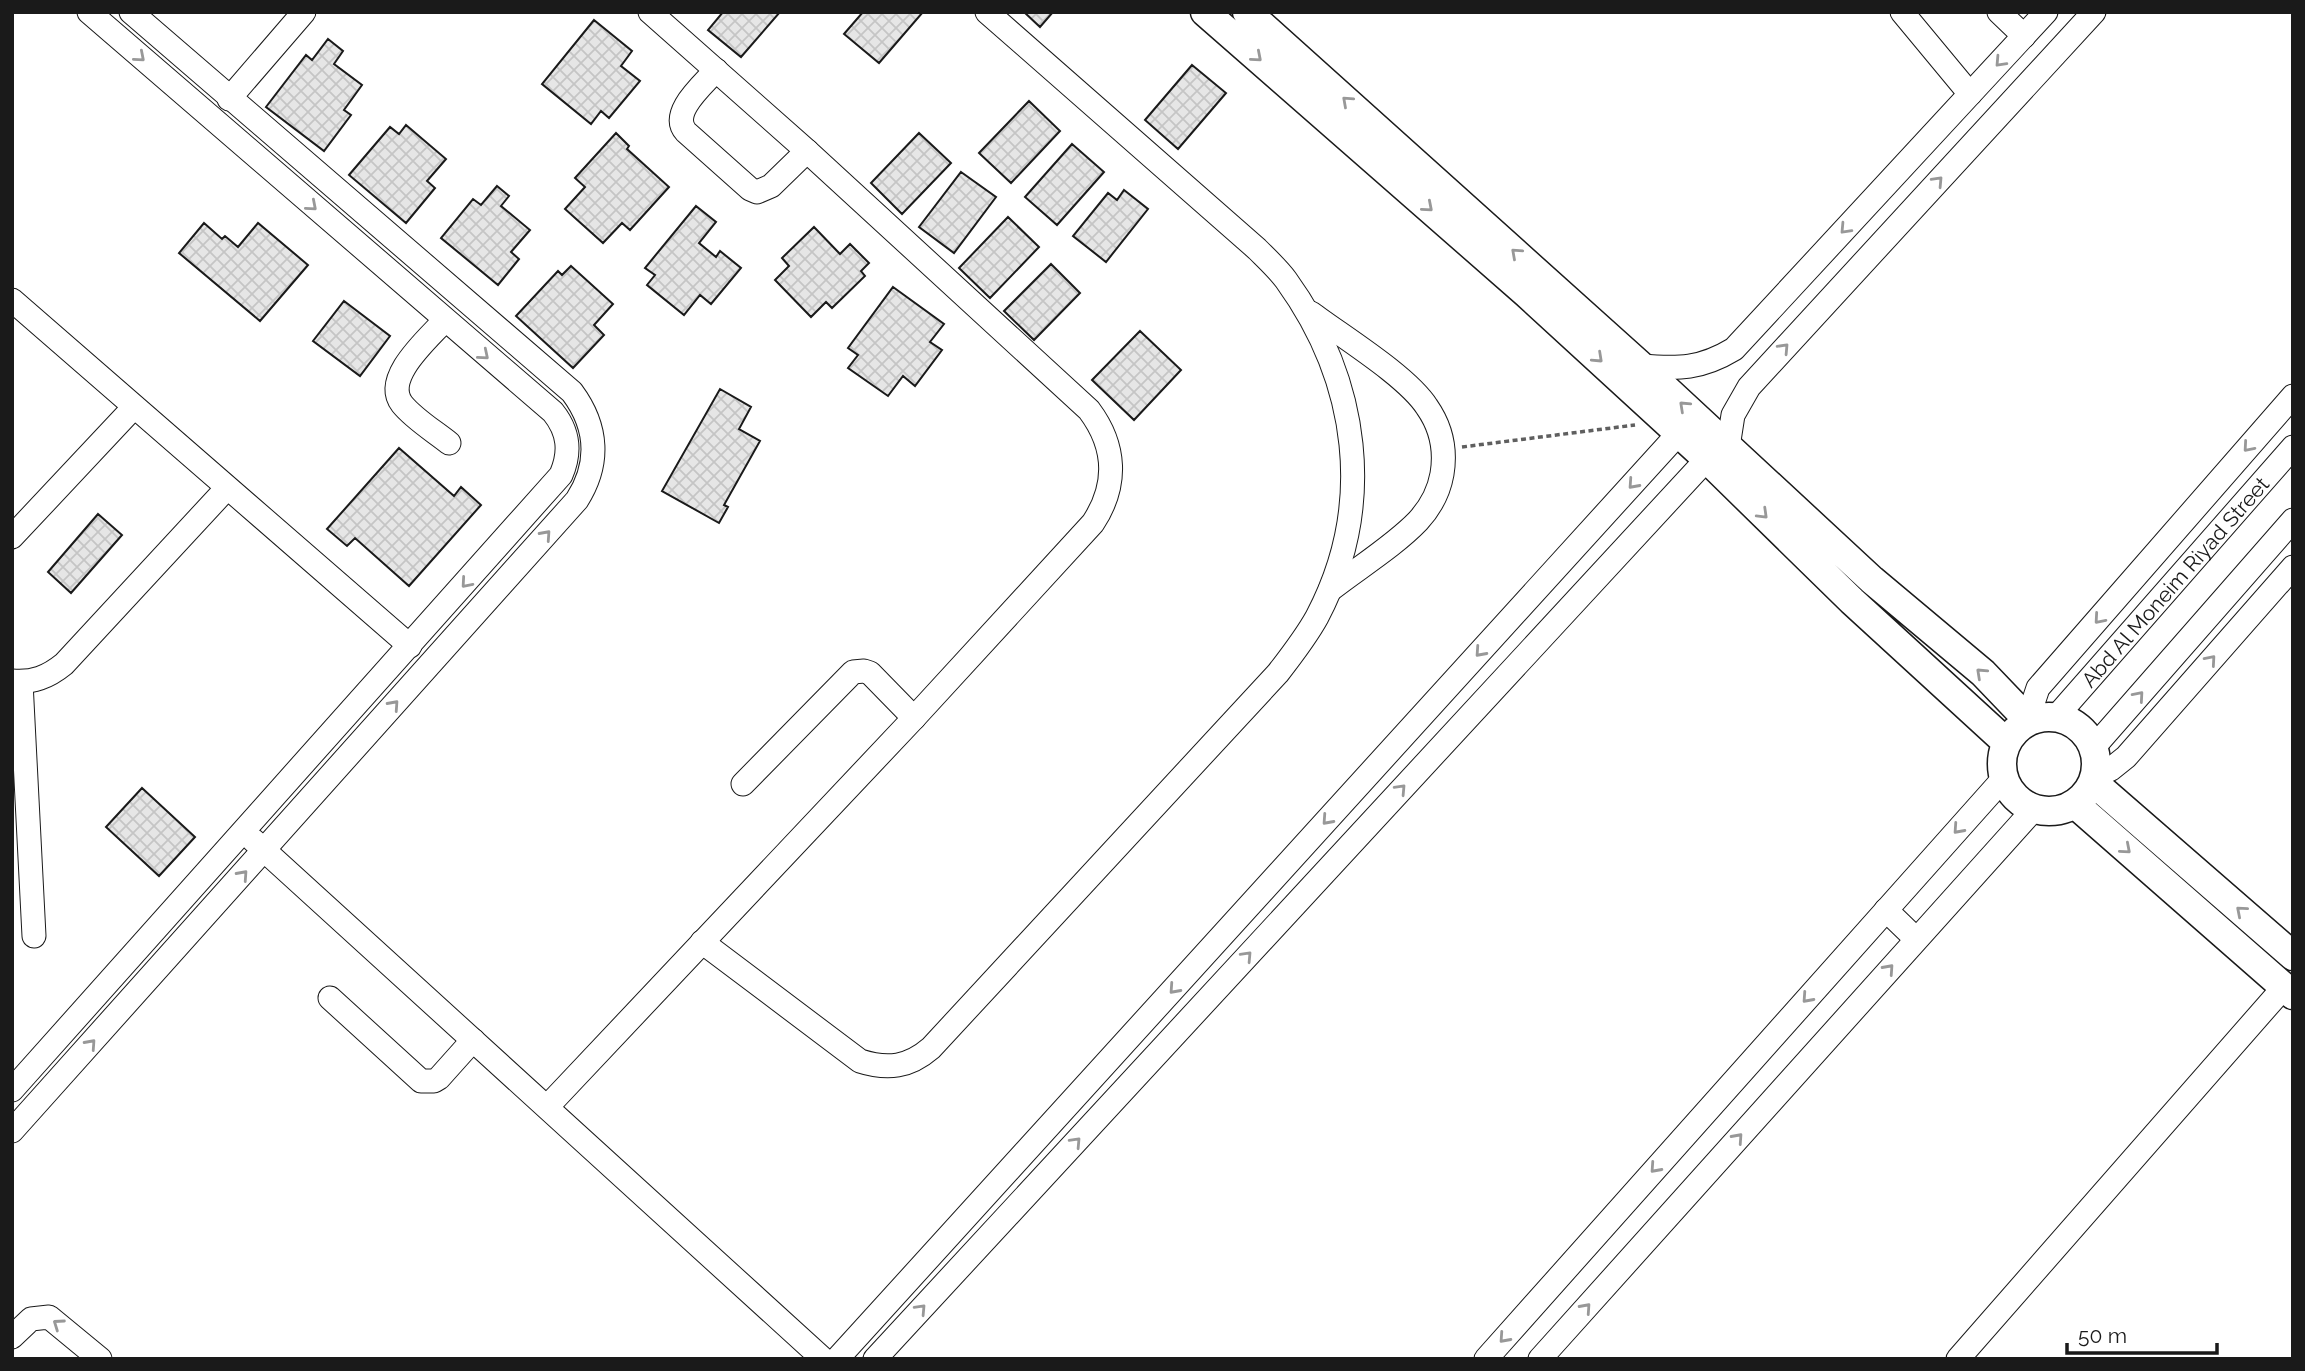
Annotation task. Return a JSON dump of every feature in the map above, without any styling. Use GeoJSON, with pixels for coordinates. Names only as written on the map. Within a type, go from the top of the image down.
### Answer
{"type":"FeatureCollection","features":[{"type":"Feature","properties":{"kind":"main road"},"geometry":{"type":"LineString","coordinates":[[1205,12],[1533,284],[1642,366],[1852,601],[2007,743]]}},
{"type":"Feature","properties":{"kind":"main road"},"geometry":{"type":"LineString","coordinates":[[1247,12],[1533,284],[1673,427],[1717,453],[2041,719],[2079,727],[2094,747],[2097,762],[2094,780],[2075,804],[2055,811],[2035,809],[2015,797],[2004,778],[2002,766],[2012,734],[2041,719]]}},
{"type":"Feature","properties":{"kind":"main road"},"geometry":{"type":"LineString","coordinates":[[1852,601],[1872,580]]}},
{"type":"Feature","properties":{"kind":"main road"},"geometry":{"type":"LineString","coordinates":[[2094,780],[2293,956]]}},
{"type":"Feature","properties":{"kind":"main road"},"geometry":{"type":"LineString","coordinates":[[2075,804],[2288,991]]}},
{"type":"Feature","properties":{"kind":"street"},"geometry":{"type":"LineString","coordinates":[[12,1090],[561,475],[568,452],[564,430],[553,412],[444,321],[89,12]]}},
{"type":"Feature","properties":{"kind":"street"},"geometry":{"type":"LineString","coordinates":[[12,1131],[577,500],[590,476],[594,448],[589,419],[572,392],[131,12]]}},
{"type":"Feature","properties":{"kind":"street"},"geometry":{"type":"LineString","coordinates":[[229,99],[304,12]]}},
{"type":"Feature","properties":{"kind":"street"},"geometry":{"type":"LineString","coordinates":[[547,1107],[914,718],[1093,523],[1101,511],[1110,483],[1110,453],[1098,423],[1089,410],[807,151],[650,12]]}},
{"type":"Feature","properties":{"kind":"street"},"geometry":{"type":"LineString","coordinates":[[702,943],[860,1061],[890,1067],[919,1058],[932,1048],[1278,673],[1300,645],[1330,590],[1348,531],[1352,489],[1351,438],[1338,377],[1304,308],[1285,278],[1257,249],[987,12]]}},
{"type":"Feature","properties":{"kind":"street"},"geometry":{"type":"LineString","coordinates":[[1902,12],[1970,94]]}},
{"type":"Feature","properties":{"kind":"street"},"geometry":{"type":"LineString","coordinates":[[1999,12],[2024,36]]}},
{"type":"Feature","properties":{"kind":"street"},"geometry":{"type":"LineString","coordinates":[[1642,366],[1684,368],[1702,365],[1734,349],[2046,12]]}},
{"type":"Feature","properties":{"kind":"street"},"geometry":{"type":"LineString","coordinates":[[875,1359],[1717,453],[1740,400],[1760,374],[2094,12]]}},
{"type":"Feature","properties":{"kind":"street"},"geometry":{"type":"LineString","coordinates":[[716,70],[681,111],[680,123],[686,132],[744,185],[757,192],[764,190],[807,151]]}},
{"type":"Feature","properties":{"kind":"street"},"geometry":{"type":"LineString","coordinates":[[12,300],[410,646]]}},
{"type":"Feature","properties":{"kind":"street"},"geometry":{"type":"LineString","coordinates":[[1304,308],[1419,396],[1435,421],[1443,449],[1440,480],[1428,509],[1406,531],[1330,590]]}},
{"type":"Feature","properties":{"kind":"street"},"geometry":{"type":"LineString","coordinates":[[444,321],[398,374],[397,389],[402,403],[449,443]]}},
{"type":"Feature","properties":{"kind":"street"},"geometry":{"type":"LineString","coordinates":[[1734,349],[1760,374]]}},
{"type":"Feature","properties":{"kind":"street"},"geometry":{"type":"LineString","coordinates":[[2041,719],[2033,703],[2038,688],[2293,396]]}},
{"type":"Feature","properties":{"kind":"street"},"geometry":{"type":"LineString","coordinates":[[12,537],[134,408]]}},
{"type":"Feature","properties":{"kind":"street"},"geometry":{"type":"LineString","coordinates":[[837,1359],[1673,427]]}},
{"type":"Feature","properties":{"kind":"street","name":"Abd Al Moneim Riyad Street"},"geometry":{"type":"LineString","coordinates":[[2041,719],[2293,447]]}},
{"type":"Feature","properties":{"kind":"street"},"geometry":{"type":"LineString","coordinates":[[34,936],[17,682],[44,677],[64,664],[227,488]]}},
{"type":"Feature","properties":{"kind":"street"},"geometry":{"type":"LineString","coordinates":[[2094,747],[2293,520]]}},
{"type":"Feature","properties":{"kind":"street"},"geometry":{"type":"LineString","coordinates":[[2094,780],[2126,757],[2293,568]]}},
{"type":"Feature","properties":{"kind":"street"},"geometry":{"type":"LineString","coordinates":[[743,784],[853,672],[870,673],[914,718]]}},
{"type":"Feature","properties":{"kind":"street"},"geometry":{"type":"LineString","coordinates":[[1486,1359],[2004,778]]}},
{"type":"Feature","properties":{"kind":"street"},"geometry":{"type":"LineString","coordinates":[[1540,1359],[2035,809]]}},
{"type":"Feature","properties":{"kind":"street"},"geometry":{"type":"LineString","coordinates":[[244,832],[823,1359]]}},
{"type":"Feature","properties":{"kind":"street"},"geometry":{"type":"LineString","coordinates":[[1886,910],[1916,939]]}},
{"type":"Feature","properties":{"kind":"street"},"geometry":{"type":"LineString","coordinates":[[1958,1359],[2288,991]]}},
{"type":"Feature","properties":{"kind":"street"},"geometry":{"type":"LineString","coordinates":[[330,998],[421,1081],[428,1082],[439,1078],[473,1040]]}},
{"type":"Feature","properties":{"kind":"street"},"geometry":{"type":"LineString","coordinates":[[35,1065],[55,1083]]}},
{"type":"Feature","properties":{"kind":"street"},"geometry":{"type":"LineString","coordinates":[[12,1337],[31,1319],[49,1318],[100,1359]]}},
{"type":"Feature","properties":{"kind":"path"},"geometry":{"type":"LineString","coordinates":[[1443,449],[1673,427]]}},
{"type":"Feature","properties":{"kind":"building"},"geometry":{"type":"Polygon","coordinates":[[[723,12],[780,12],[741,57],[708,30],[723,12]]]}},
{"type":"Feature","properties":{"kind":"building"},"geometry":{"type":"Polygon","coordinates":[[[863,12],[923,12],[879,63],[844,34],[863,12]]]}},
{"type":"Feature","properties":{"kind":"building"},"geometry":{"type":"Polygon","coordinates":[[[1024,12],[1053,12],[1040,27],[1024,12]]]}},
{"type":"Feature","properties":{"kind":"building"},"geometry":{"type":"Polygon","coordinates":[[[594,20],[632,51],[621,66],[640,81],[609,118],[601,111],[591,124],[542,84],[594,20]]]}},
{"type":"Feature","properties":{"kind":"building"},"geometry":{"type":"Polygon","coordinates":[[[328,39],[343,51],[334,64],[362,85],[344,110],[351,115],[324,151],[266,107],[306,55],[312,60],[328,39]]]}},
{"type":"Feature","properties":{"kind":"building"},"geometry":{"type":"Polygon","coordinates":[[[1192,65],[1226,93],[1178,149],[1145,120],[1192,65]]]}},
{"type":"Feature","properties":{"kind":"building"},"geometry":{"type":"Polygon","coordinates":[[[1029,101],[1060,131],[1011,183],[979,153],[1029,101]]]}},
{"type":"Feature","properties":{"kind":"building"},"geometry":{"type":"Polygon","coordinates":[[[406,125],[446,159],[427,181],[435,188],[406,223],[349,175],[390,127],[399,134],[406,125]]]}},
{"type":"Feature","properties":{"kind":"building"},"geometry":{"type":"Polygon","coordinates":[[[616,133],[629,146],[627,149],[669,187],[630,230],[622,223],[603,243],[565,209],[585,187],[575,178],[616,133]]]}},
{"type":"Feature","properties":{"kind":"building"},"geometry":{"type":"Polygon","coordinates":[[[919,133],[951,163],[902,214],[871,183],[919,133]]]}},
{"type":"Feature","properties":{"kind":"building"},"geometry":{"type":"Polygon","coordinates":[[[1072,144],[1104,172],[1057,225],[1025,197],[1072,144]]]}},
{"type":"Feature","properties":{"kind":"building"},"geometry":{"type":"Polygon","coordinates":[[[961,172],[996,197],[954,253],[919,227],[961,172]]]}},
{"type":"Feature","properties":{"kind":"building"},"geometry":{"type":"Polygon","coordinates":[[[497,186],[509,196],[501,206],[530,230],[511,252],[519,259],[498,285],[441,238],[473,199],[481,205],[497,186]]]}},
{"type":"Feature","properties":{"kind":"building"},"geometry":{"type":"Polygon","coordinates":[[[1124,190],[1148,209],[1106,262],[1073,236],[1108,193],[1117,200],[1124,190]]]}},
{"type":"Feature","properties":{"kind":"building"},"geometry":{"type":"Polygon","coordinates":[[[696,206],[716,222],[699,243],[716,257],[720,251],[741,268],[711,304],[700,295],[684,315],[647,285],[655,275],[645,268],[696,206]]]}},
{"type":"Feature","properties":{"kind":"building"},"geometry":{"type":"Polygon","coordinates":[[[1008,217],[1039,247],[990,298],[959,268],[1008,217]]]}},
{"type":"Feature","properties":{"kind":"building"},"geometry":{"type":"Polygon","coordinates":[[[204,223],[222,239],[225,236],[238,247],[258,223],[308,265],[260,321],[179,253],[204,223]]]}},
{"type":"Feature","properties":{"kind":"building"},"geometry":{"type":"Polygon","coordinates":[[[814,227],[840,254],[850,244],[869,263],[861,271],[865,276],[832,308],[826,302],[811,317],[775,280],[789,266],[782,258],[814,227]]]}},
{"type":"Feature","properties":{"kind":"building"},"geometry":{"type":"Polygon","coordinates":[[[1051,264],[1080,293],[1034,340],[1004,311],[1051,264]]]}},
{"type":"Feature","properties":{"kind":"building"},"geometry":{"type":"Polygon","coordinates":[[[571,266],[613,304],[594,325],[604,335],[573,368],[516,316],[558,271],[562,275],[571,266]]]}},
{"type":"Feature","properties":{"kind":"building"},"geometry":{"type":"Polygon","coordinates":[[[893,287],[944,324],[930,342],[942,350],[915,386],[903,376],[888,396],[848,368],[858,355],[848,348],[893,287]]]}},
{"type":"Feature","properties":{"kind":"building"},"geometry":{"type":"Polygon","coordinates":[[[344,301],[390,336],[360,376],[313,341],[344,301]]]}},
{"type":"Feature","properties":{"kind":"building"},"geometry":{"type":"Polygon","coordinates":[[[1140,331],[1181,370],[1134,420],[1092,380],[1140,331]]]}},
{"type":"Feature","properties":{"kind":"building"},"geometry":{"type":"Polygon","coordinates":[[[720,389],[751,407],[739,429],[760,441],[724,505],[728,507],[719,523],[662,491],[720,389]]]}},
{"type":"Feature","properties":{"kind":"building"},"geometry":{"type":"Polygon","coordinates":[[[399,448],[454,496],[461,487],[481,505],[409,586],[355,538],[347,546],[327,529],[399,448]]]}},
{"type":"Feature","properties":{"kind":"building"},"geometry":{"type":"Polygon","coordinates":[[[98,514],[122,535],[71,593],[48,572],[98,514]]]}},
{"type":"Feature","properties":{"kind":"building"},"geometry":{"type":"Polygon","coordinates":[[[142,788],[195,837],[159,876],[106,827],[142,788]]]}}]}
